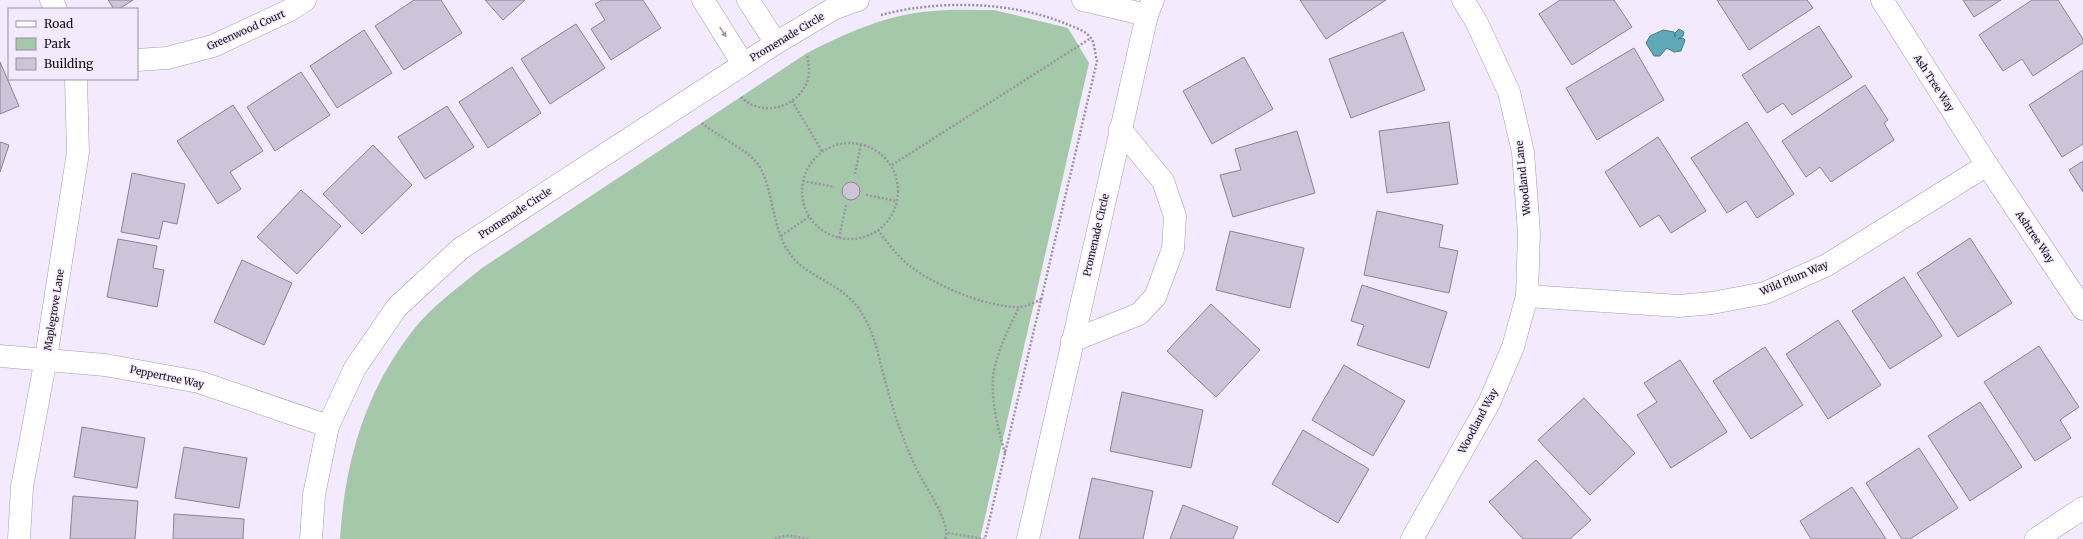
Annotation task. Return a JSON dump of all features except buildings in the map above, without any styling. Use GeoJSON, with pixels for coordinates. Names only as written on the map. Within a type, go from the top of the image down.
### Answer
{"type":"FeatureCollection","features":[{"type":"Feature","properties":{"kind":"street","name":"Greenwood Court"},"geometry":{"type":"LineString","coordinates":[[138,60],[167,58],[213,46],[290,10],[305,0]]}},
{"type":"Feature","properties":{"kind":"street"},"geometry":{"type":"LineString","coordinates":[[703,0],[743,64]]}},
{"type":"Feature","properties":{"kind":"street"},"geometry":{"type":"LineString","coordinates":[[748,0],[784,38]]}},
{"type":"Feature","properties":{"kind":"street","name":"Promenade Circle"},"geometry":{"type":"LineString","coordinates":[[311,539],[314,495],[328,426],[355,368],[397,307],[460,249],[784,38],[833,9],[858,0]]}},
{"type":"Feature","properties":{"kind":"street","name":"Promenade Circle"},"geometry":{"type":"LineString","coordinates":[[1028,539],[1120,128],[1150,8],[1083,0]]}},
{"type":"Feature","properties":{"kind":"street","name":"Woodland Lane"},"geometry":{"type":"LineString","coordinates":[[1463,0],[1476,20],[1509,92],[1523,152],[1528,233],[1527,296]]}},
{"type":"Feature","properties":{"kind":"street","name":"Ash Tree Way"},"geometry":{"type":"LineString","coordinates":[[1882,0],[1987,166]]}},
{"type":"Feature","properties":{"kind":"street","name":"Maplegrove Lane"},"geometry":{"type":"LineString","coordinates":[[18,539],[22,487],[46,358],[78,152],[76,80]]}},
{"type":"Feature","properties":{"kind":"street"},"geometry":{"type":"LineString","coordinates":[[1072,341],[1139,314],[1155,297],[1173,249],[1174,216],[1164,181],[1120,128]]}},
{"type":"Feature","properties":{"kind":"street","name":"Wild Plum Way"},"geometry":{"type":"LineString","coordinates":[[1527,296],[1679,306],[1712,303],[1765,293],[1827,265],[1987,166]]}},
{"type":"Feature","properties":{"kind":"street","name":"Ashtree Way"},"geometry":{"type":"LineString","coordinates":[[1987,166],[2083,309]]}},
{"type":"Feature","properties":{"kind":"street","name":"Woodland Way"},"geometry":{"type":"LineString","coordinates":[[1412,539],[1489,404],[1513,348],[1527,296]]}},
{"type":"Feature","properties":{"kind":"street","name":"Peppertree Way"},"geometry":{"type":"LineString","coordinates":[[0,356],[46,358],[105,365],[199,382],[328,426]]}},
{"type":"Feature","properties":{"kind":"street"},"geometry":{"type":"LineString","coordinates":[[2036,539],[2083,508]]}},
{"type":"Feature","properties":{"kind":"path"},"geometry":{"type":"LineString","coordinates":[[876,17],[882,14],[935,7],[993,5],[1041,14],[1083,31],[1091,38],[1097,61],[1043,298],[985,539],[948,533]]}},
{"type":"Feature","properties":{"kind":"path"},"geometry":{"type":"LineString","coordinates":[[719,80],[730,98],[741,97],[746,102],[757,107],[770,110],[792,101],[799,96],[808,79],[809,66],[807,53],[784,38]]}},
{"type":"Feature","properties":{"kind":"path"},"geometry":{"type":"LineString","coordinates":[[892,166],[1091,38]]}},
{"type":"Feature","properties":{"kind":"path"},"geometry":{"type":"LineString","coordinates":[[792,101],[822,151]]}},
{"type":"Feature","properties":{"kind":"path"},"geometry":{"type":"LineString","coordinates":[[697,119],[754,160],[761,170],[781,236],[795,259],[815,274],[843,291],[861,311],[875,339],[902,437],[924,486],[943,516],[948,533],[945,539]]}},
{"type":"Feature","properties":{"kind":"path"},"geometry":{"type":"LineString","coordinates":[[853,142],[868,146],[881,154],[892,166],[898,180],[897,201],[894,211],[886,224],[878,230],[859,238],[839,238],[827,233],[815,223],[806,209],[802,193],[803,181],[811,163],[822,151],[837,144],[853,142]]}},
{"type":"Feature","properties":{"kind":"path"},"geometry":{"type":"LineString","coordinates":[[855,174],[861,144]]}},
{"type":"Feature","properties":{"kind":"path"},"geometry":{"type":"LineString","coordinates":[[803,181],[835,187]]}},
{"type":"Feature","properties":{"kind":"path"},"geometry":{"type":"LineString","coordinates":[[866,194],[897,201]]}},
{"type":"Feature","properties":{"kind":"path"},"geometry":{"type":"LineString","coordinates":[[839,238],[846,205]]}},
{"type":"Feature","properties":{"kind":"path"},"geometry":{"type":"LineString","coordinates":[[781,236],[810,216]]}},
{"type":"Feature","properties":{"kind":"path"},"geometry":{"type":"LineString","coordinates":[[878,230],[910,266],[939,284],[976,299],[1018,307],[1033,304],[1043,298]]}},
{"type":"Feature","properties":{"kind":"path"},"geometry":{"type":"LineString","coordinates":[[1006,454],[997,425],[993,388],[996,360],[1018,307]]}},
{"type":"Feature","properties":{"kind":"path"},"geometry":{"type":"LineString","coordinates":[[775,539],[779,537],[794,536],[808,539]]}},
{"type":"Feature","properties":{"kind":"green space"},"geometry":{"type":"Polygon","coordinates":[[[941,10],[994,10],[1068,28],[1089,63],[980,539],[340,539],[347,482],[360,428],[370,402],[382,377],[414,329],[429,312],[455,289],[482,268],[807,53],[852,32],[884,20],[900,16],[941,10]]]}},
{"type":"Feature","properties":{"kind":"water"},"geometry":{"type":"Polygon","coordinates":[[[1679,29],[1684,32],[1683,36],[1678,39],[1683,38],[1685,40],[1681,51],[1674,52],[1667,48],[1660,56],[1654,56],[1646,43],[1650,36],[1663,30],[1674,32],[1675,37],[1675,33],[1679,29]]]}}]}
